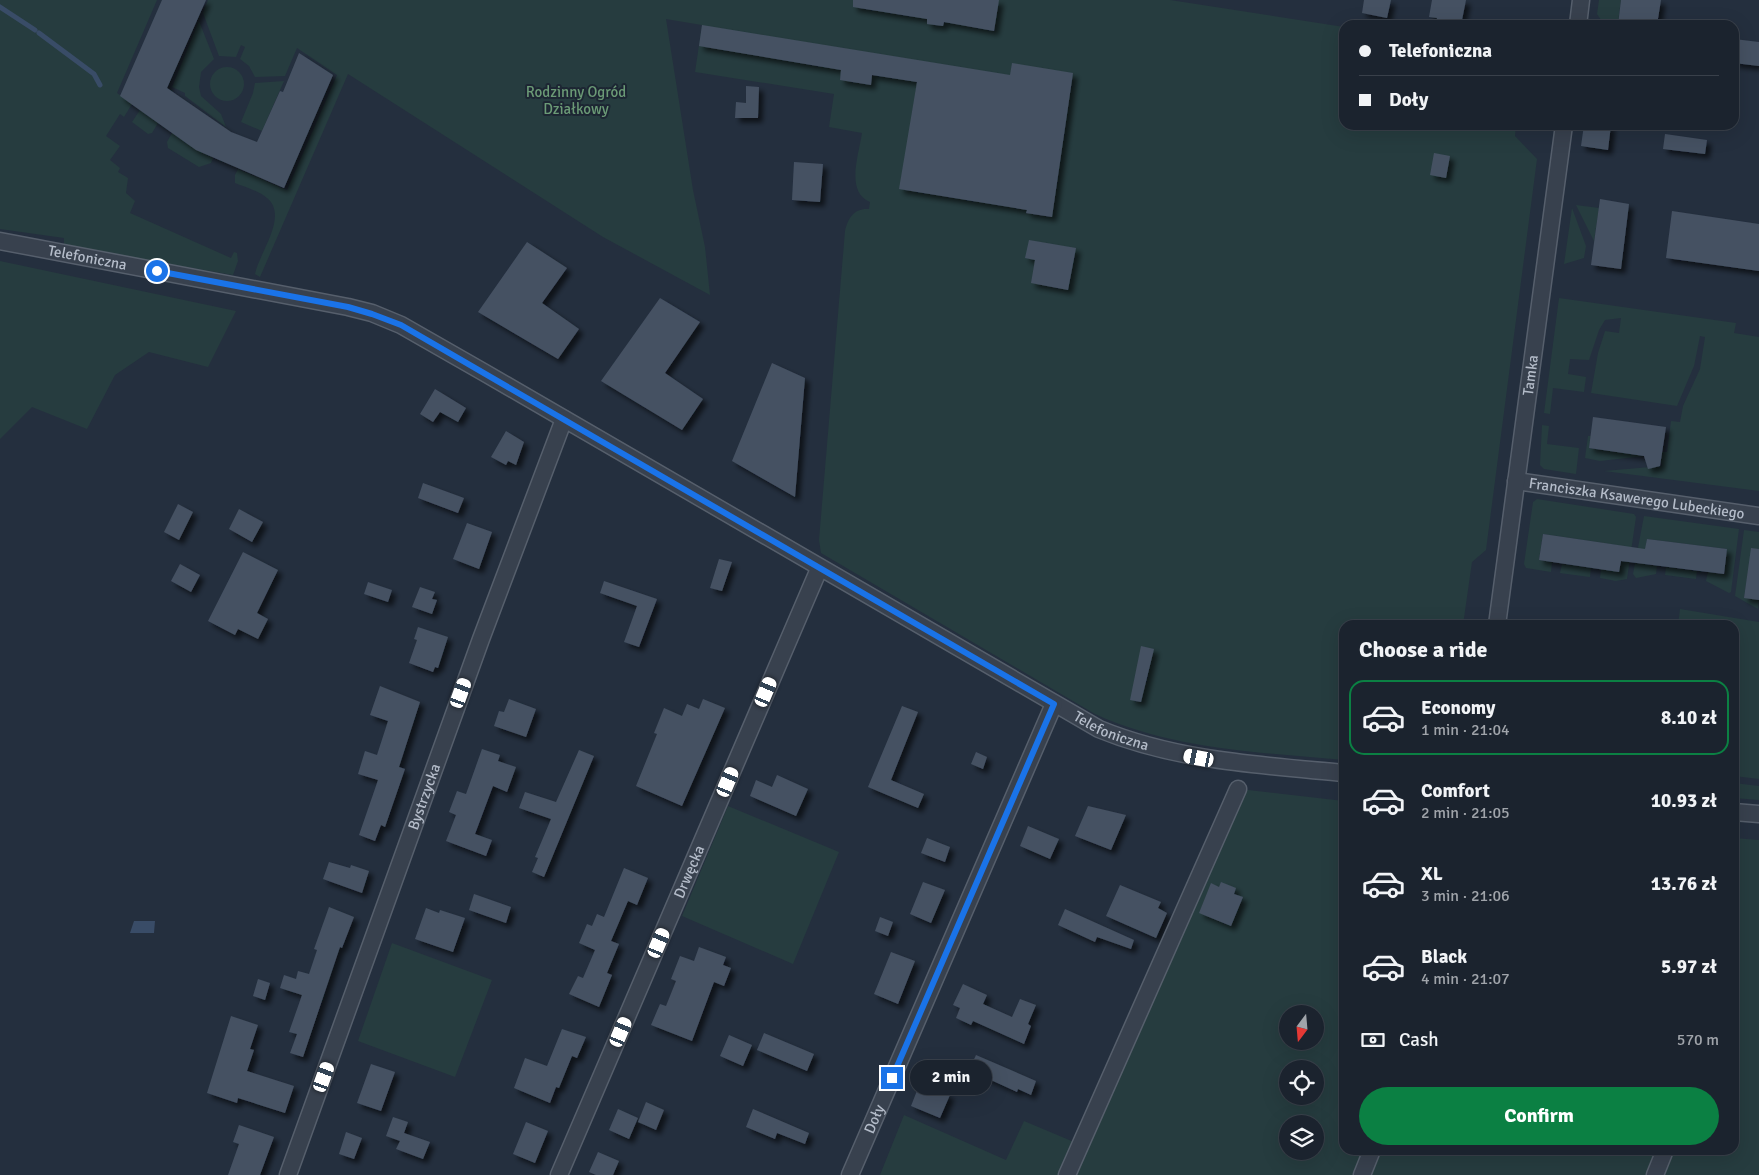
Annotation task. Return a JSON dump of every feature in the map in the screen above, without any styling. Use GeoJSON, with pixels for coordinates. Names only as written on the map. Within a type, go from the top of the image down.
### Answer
{"type":"FeatureCollection","features":[{"type":"Feature","properties":{"kind":"street"},"geometry":{"type":"LineString","coordinates":[[1579,20],[1581,0]]}},
{"type":"Feature","properties":{"kind":"street","name":"Tamka"},"geometry":{"type":"LineString","coordinates":[[1498,620],[1563,130]]}},
{"type":"Feature","properties":{"kind":"street","name":"Telefoniczna"},"geometry":{"type":"LineString","coordinates":[[0,241],[348,307],[401,325],[819,569],[1099,729],[1155,749],[1199,758],[1339,772]]}},
{"type":"Feature","properties":{"kind":"street","name":"Bystrzycka"},"geometry":{"type":"LineString","coordinates":[[288,1175],[481,639],[564,419]]}},
{"type":"Feature","properties":{"kind":"street","name":"Franciszka Ksawerego Lubeckiego"},"geometry":{"type":"LineString","coordinates":[[1516,481],[1759,516]]}},
{"type":"Feature","properties":{"kind":"street","name":"Drwęcka"},"geometry":{"type":"LineString","coordinates":[[559,1175],[819,569]]}},
{"type":"Feature","properties":{"kind":"street","name":"Doły"},"geometry":{"type":"LineString","coordinates":[[850,1175],[1054,704]]}},
{"type":"Feature","properties":{"kind":"street"},"geometry":{"type":"LineString","coordinates":[[1067,1175],[1238,789]]}},
{"type":"Feature","properties":{"kind":"street"},"geometry":{"type":"LineString","coordinates":[[1739,812],[1759,814]]}},
{"type":"Feature","properties":{"kind":"street"},"geometry":{"type":"LineString","coordinates":[[1362,1175],[1370,1155]]}},
{"type":"Feature","properties":{"kind":"street"},"geometry":{"type":"LineString","coordinates":[[1654,1175],[1663,1155]]}},
{"type":"Feature","properties":{"kind":"green space"},"geometry":{"type":"Polygon","coordinates":[[[0,0],[157,0],[117,93],[132,104],[124,117],[120,114],[106,136],[120,146],[110,160],[120,168],[118,172],[128,178],[126,193],[135,201],[130,213],[231,258],[234,252],[237,253],[238,261],[233,275],[64,246],[64,238],[0,229],[0,0]]]}},
{"type":"Feature","properties":{"kind":"green space","name":"Rodzinny Ogród Działkowy"},"geometry":{"type":"Polygon","coordinates":[[[208,0],[1170,0],[1339,26],[1339,130],[1516,130],[1515,136],[1537,159],[1486,550],[1472,562],[1464,620],[1339,620],[1339,760],[1217,748],[1155,735],[1095,714],[821,553],[819,540],[845,231],[852,215],[859,210],[869,209],[870,202],[862,197],[856,181],[862,133],[829,127],[834,94],[695,72],[702,25],[666,19],[693,190],[705,247],[710,295],[603,237],[348,74],[260,277],[255,274],[274,224],[273,206],[260,193],[235,183],[235,175],[238,169],[287,190],[337,75],[297,48],[285,76],[255,77],[249,66],[240,59],[245,47],[241,45],[236,57],[219,56],[203,13],[208,0]]]}},
{"type":"Feature","properties":{"kind":"green space"},"geometry":{"type":"Polygon","coordinates":[[[1599,0],[1621,0],[1618,20],[1601,20],[1597,14],[1599,0]]]}},
{"type":"Feature","properties":{"kind":"green space"},"geometry":{"type":"Polygon","coordinates":[[[199,21],[214,59],[201,72],[199,87],[201,96],[221,114],[226,127],[185,96],[185,93],[172,87],[199,21]]]}},
{"type":"Feature","properties":{"kind":"green space"},"geometry":{"type":"Polygon","coordinates":[[[227,67],[239,72],[244,84],[239,96],[227,101],[215,96],[210,84],[215,72],[227,67]]]}},
{"type":"Feature","properties":{"kind":"green space"},"geometry":{"type":"Polygon","coordinates":[[[284,81],[262,131],[241,122],[255,83],[284,81]]]}},
{"type":"Feature","properties":{"kind":"green space"},"geometry":{"type":"Polygon","coordinates":[[[140,110],[158,123],[152,133],[148,134],[132,122],[140,110]]]}},
{"type":"Feature","properties":{"kind":"green space"},"geometry":{"type":"Polygon","coordinates":[[[172,133],[213,158],[211,163],[199,167],[168,148],[167,142],[172,133]]]}},
{"type":"Feature","properties":{"kind":"green space"},"geometry":{"type":"Polygon","coordinates":[[[1576,205],[1599,208],[1594,241],[1576,205]]]}},
{"type":"Feature","properties":{"kind":"green space"},"geometry":{"type":"Polygon","coordinates":[[[1572,208],[1586,246],[1584,258],[1564,264],[1572,208]]]}},
{"type":"Feature","properties":{"kind":"green space"},"geometry":{"type":"Polygon","coordinates":[[[0,261],[236,311],[208,367],[149,352],[115,375],[87,429],[32,407],[0,439],[0,261]]]}},
{"type":"Feature","properties":{"kind":"green space"},"geometry":{"type":"Polygon","coordinates":[[[1559,298],[1736,323],[1734,333],[1759,337],[1759,491],[1604,471],[1662,466],[1660,458],[1662,452],[1667,452],[1671,421],[1680,422],[1683,406],[1700,369],[1705,337],[1700,336],[1694,366],[1677,406],[1591,393],[1598,353],[1605,331],[1619,333],[1621,318],[1605,320],[1599,330],[1589,360],[1570,359],[1568,374],[1586,377],[1584,392],[1553,388],[1550,414],[1544,413],[1559,298]]]}},
{"type":"Feature","properties":{"kind":"green space"},"geometry":{"type":"Polygon","coordinates":[[[1542,425],[1549,426],[1547,444],[1579,448],[1576,474],[1544,469],[1540,465],[1542,425]]]}},
{"type":"Feature","properties":{"kind":"green space"},"geometry":{"type":"Polygon","coordinates":[[[1588,436],[1591,436],[1589,448],[1644,456],[1600,461],[1585,458],[1588,436]]]}},
{"type":"Feature","properties":{"kind":"green space"},"geometry":{"type":"Polygon","coordinates":[[[1537,499],[1634,514],[1636,517],[1627,579],[1616,581],[1600,578],[1601,569],[1619,571],[1623,546],[1543,534],[1539,560],[1552,562],[1551,572],[1526,568],[1524,564],[1533,502],[1537,499]]]}},
{"type":"Feature","properties":{"kind":"green space"},"geometry":{"type":"Polygon","coordinates":[[[1644,516],[1739,529],[1731,592],[1729,593],[1706,581],[1708,572],[1724,574],[1727,549],[1647,539],[1644,564],[1657,566],[1656,574],[1636,578],[1633,574],[1644,516]]]}},
{"type":"Feature","properties":{"kind":"green space"},"geometry":{"type":"Polygon","coordinates":[[[1744,530],[1759,532],[1759,573],[1748,572],[1744,597],[1759,600],[1758,609],[1735,596],[1744,530]]]}},
{"type":"Feature","properties":{"kind":"green space"},"geometry":{"type":"Polygon","coordinates":[[[1562,564],[1591,568],[1590,577],[1560,573],[1562,564]]]}},
{"type":"Feature","properties":{"kind":"green space"},"geometry":{"type":"Polygon","coordinates":[[[1666,567],[1697,571],[1696,579],[1665,575],[1666,567]]]}},
{"type":"Feature","properties":{"kind":"green space"},"geometry":{"type":"Polygon","coordinates":[[[1680,609],[1759,622],[1759,779],[1739,777],[1739,620],[1679,620],[1680,609]]]}},
{"type":"Feature","properties":{"kind":"green space"},"geometry":{"type":"Polygon","coordinates":[[[1739,784],[1759,786],[1759,800],[1739,798],[1739,784]]]}},
{"type":"Feature","properties":{"kind":"green space"},"geometry":{"type":"Polygon","coordinates":[[[1231,788],[1339,800],[1339,1155],[1739,1155],[1739,838],[1759,840],[1759,1175],[880,1175],[904,1115],[1006,1160],[1024,1121],[1074,1142],[1231,788]]]}},
{"type":"Feature","properties":{"kind":"green space"},"geometry":{"type":"Polygon","coordinates":[[[728,806],[839,852],[793,964],[682,916],[728,806]]]}},
{"type":"Feature","properties":{"kind":"green space"},"geometry":{"type":"Polygon","coordinates":[[[392,943],[492,980],[455,1077],[358,1041],[392,943]]]}},
{"type":"Feature","properties":{"kind":"water"},"geometry":{"type":"Polygon","coordinates":[[[134,921],[155,921],[154,933],[130,933],[134,921]]]}},
{"type":"Feature","properties":{"kind":"building"},"geometry":{"type":"Polygon","coordinates":[[[162,0],[206,0],[167,88],[231,132],[257,142],[280,91],[283,92],[299,53],[333,75],[284,188],[196,150],[120,96],[162,0]]]}},
{"type":"Feature","properties":{"kind":"building"},"geometry":{"type":"Polygon","coordinates":[[[853,0],[999,0],[994,31],[944,22],[943,26],[927,24],[927,19],[853,7],[853,0]]]}},
{"type":"Feature","properties":{"kind":"building"},"geometry":{"type":"Polygon","coordinates":[[[1364,0],[1391,0],[1387,18],[1362,13],[1364,0]]]}},
{"type":"Feature","properties":{"kind":"building"},"geometry":{"type":"Polygon","coordinates":[[[1432,0],[1466,0],[1462,20],[1437,20],[1437,18],[1429,17],[1432,0]]]}},
{"type":"Feature","properties":{"kind":"building"},"geometry":{"type":"Polygon","coordinates":[[[1621,0],[1661,0],[1658,20],[1619,20],[1621,0]]]}},
{"type":"Feature","properties":{"kind":"building"},"geometry":{"type":"Polygon","coordinates":[[[702,25],[1010,75],[1012,63],[1073,73],[1052,217],[1026,213],[1027,210],[899,189],[917,82],[872,75],[871,85],[840,80],[841,70],[699,46],[702,25]]]}},
{"type":"Feature","properties":{"kind":"building"},"geometry":{"type":"Polygon","coordinates":[[[1739,40],[1759,42],[1759,66],[1739,64],[1739,40]]]}},
{"type":"Feature","properties":{"kind":"building"},"geometry":{"type":"Polygon","coordinates":[[[746,86],[759,87],[758,118],[735,118],[736,102],[746,103],[746,86]]]}},
{"type":"Feature","properties":{"kind":"building"},"geometry":{"type":"Polygon","coordinates":[[[1583,130],[1610,130],[1608,150],[1581,146],[1583,130]]]}},
{"type":"Feature","properties":{"kind":"building"},"geometry":{"type":"Polygon","coordinates":[[[1665,134],[1707,140],[1705,154],[1663,149],[1665,134]]]}},
{"type":"Feature","properties":{"kind":"building"},"geometry":{"type":"Polygon","coordinates":[[[1434,153],[1450,156],[1446,178],[1430,175],[1434,153]]]}},
{"type":"Feature","properties":{"kind":"building"},"geometry":{"type":"Polygon","coordinates":[[[794,162],[823,164],[820,202],[792,200],[794,162]]]}},
{"type":"Feature","properties":{"kind":"building"},"geometry":{"type":"Polygon","coordinates":[[[1600,199],[1629,204],[1621,269],[1591,265],[1600,199]]]}},
{"type":"Feature","properties":{"kind":"building"},"geometry":{"type":"Polygon","coordinates":[[[1672,211],[1759,224],[1759,271],[1666,258],[1672,211]]]}},
{"type":"Feature","properties":{"kind":"building"},"geometry":{"type":"Polygon","coordinates":[[[1029,240],[1076,248],[1068,290],[1031,283],[1035,260],[1025,258],[1029,240]]]}},
{"type":"Feature","properties":{"kind":"building"},"geometry":{"type":"Polygon","coordinates":[[[527,242],[567,268],[542,303],[579,329],[558,359],[478,312],[527,242]]]}},
{"type":"Feature","properties":{"kind":"building"},"geometry":{"type":"Polygon","coordinates":[[[660,298],[700,322],[665,373],[703,399],[682,430],[601,381],[660,298]]]}},
{"type":"Feature","properties":{"kind":"building"},"geometry":{"type":"Polygon","coordinates":[[[772,363],[805,378],[795,497],[732,461],[772,363]]]}},
{"type":"Feature","properties":{"kind":"building"},"geometry":{"type":"Polygon","coordinates":[[[435,389],[466,408],[458,422],[440,412],[433,422],[420,414],[435,389]]]}},
{"type":"Feature","properties":{"kind":"building"},"geometry":{"type":"Polygon","coordinates":[[[1593,417],[1666,427],[1660,466],[1648,469],[1644,456],[1589,448],[1593,417]]]}},
{"type":"Feature","properties":{"kind":"building"},"geometry":{"type":"Polygon","coordinates":[[[506,431],[524,442],[516,465],[508,461],[506,465],[491,457],[506,431]]]}},
{"type":"Feature","properties":{"kind":"building"},"geometry":{"type":"Polygon","coordinates":[[[423,483],[464,498],[458,513],[418,498],[423,483]]]}},
{"type":"Feature","properties":{"kind":"building"},"geometry":{"type":"Polygon","coordinates":[[[178,504],[193,512],[179,540],[164,532],[178,504]]]}},
{"type":"Feature","properties":{"kind":"building"},"geometry":{"type":"Polygon","coordinates":[[[239,509],[263,522],[252,542],[229,529],[239,509]]]}},
{"type":"Feature","properties":{"kind":"building"},"geometry":{"type":"Polygon","coordinates":[[[467,523],[492,532],[479,569],[453,559],[467,523]]]}},
{"type":"Feature","properties":{"kind":"building"},"geometry":{"type":"Polygon","coordinates":[[[1543,534],[1645,549],[1647,539],[1727,549],[1724,574],[1621,561],[1619,572],[1539,560],[1543,534]]]}},
{"type":"Feature","properties":{"kind":"building"},"geometry":{"type":"Polygon","coordinates":[[[1751,548],[1759,549],[1759,600],[1744,598],[1751,548]]]}},
{"type":"Feature","properties":{"kind":"building"},"geometry":{"type":"Polygon","coordinates":[[[243,552],[278,570],[257,613],[268,619],[258,639],[238,629],[235,635],[208,621],[243,552]]]}},
{"type":"Feature","properties":{"kind":"building"},"geometry":{"type":"Polygon","coordinates":[[[719,559],[732,562],[722,591],[710,588],[719,559]]]}},
{"type":"Feature","properties":{"kind":"building"},"geometry":{"type":"Polygon","coordinates":[[[180,564],[200,575],[191,592],[171,581],[180,564]]]}},
{"type":"Feature","properties":{"kind":"building"},"geometry":{"type":"Polygon","coordinates":[[[604,581],[657,599],[639,647],[624,642],[637,606],[600,593],[604,581]]]}},
{"type":"Feature","properties":{"kind":"building"},"geometry":{"type":"Polygon","coordinates":[[[368,582],[392,590],[388,602],[364,594],[368,582]]]}},
{"type":"Feature","properties":{"kind":"building"},"geometry":{"type":"Polygon","coordinates":[[[420,587],[435,592],[432,599],[437,600],[432,614],[412,607],[420,587]]]}},
{"type":"Feature","properties":{"kind":"building"},"geometry":{"type":"Polygon","coordinates":[[[418,627],[448,637],[438,668],[435,667],[433,672],[409,663],[417,640],[414,639],[418,627]]]}},
{"type":"Feature","properties":{"kind":"building"},"geometry":{"type":"Polygon","coordinates":[[[1141,646],[1154,649],[1141,702],[1130,700],[1141,646]]]}},
{"type":"Feature","properties":{"kind":"building"},"geometry":{"type":"Polygon","coordinates":[[[380,686],[420,702],[399,767],[405,769],[385,827],[381,825],[375,841],[359,835],[378,780],[358,774],[365,751],[377,755],[388,721],[370,715],[380,686]]]}},
{"type":"Feature","properties":{"kind":"building"},"geometry":{"type":"Polygon","coordinates":[[[509,699],[536,709],[526,737],[494,726],[499,711],[504,712],[509,699]]]}},
{"type":"Feature","properties":{"kind":"building"},"geometry":{"type":"Polygon","coordinates":[[[703,699],[725,708],[682,806],[636,786],[657,734],[654,733],[664,708],[682,716],[687,704],[699,709],[703,699]]]}},
{"type":"Feature","properties":{"kind":"building"},"geometry":{"type":"Polygon","coordinates":[[[902,706],[918,712],[891,780],[924,794],[918,808],[868,787],[902,706]]]}},
{"type":"Feature","properties":{"kind":"building"},"geometry":{"type":"Polygon","coordinates":[[[482,749],[500,755],[498,761],[516,767],[507,792],[493,786],[475,834],[492,840],[486,856],[446,841],[456,815],[449,812],[457,791],[466,794],[482,749]]]}},
{"type":"Feature","properties":{"kind":"building"},"geometry":{"type":"Polygon","coordinates":[[[579,750],[594,756],[544,877],[532,872],[538,858],[535,857],[551,819],[519,808],[525,792],[556,802],[579,750]]]}},
{"type":"Feature","properties":{"kind":"building"},"geometry":{"type":"Polygon","coordinates":[[[976,752],[987,757],[983,769],[971,764],[976,752]]]}},
{"type":"Feature","properties":{"kind":"building"},"geometry":{"type":"Polygon","coordinates":[[[777,775],[808,789],[796,816],[750,796],[756,780],[772,787],[777,775]]]}},
{"type":"Feature","properties":{"kind":"building"},"geometry":{"type":"Polygon","coordinates":[[[1088,806],[1126,815],[1111,850],[1075,836],[1088,806]]]}},
{"type":"Feature","properties":{"kind":"building"},"geometry":{"type":"Polygon","coordinates":[[[1028,826],[1059,839],[1050,859],[1020,846],[1028,826]]]}},
{"type":"Feature","properties":{"kind":"building"},"geometry":{"type":"Polygon","coordinates":[[[927,838],[950,847],[945,862],[921,853],[927,838]]]}},
{"type":"Feature","properties":{"kind":"building"},"geometry":{"type":"Polygon","coordinates":[[[329,862],[350,868],[351,865],[369,871],[362,893],[323,879],[329,862]]]}},
{"type":"Feature","properties":{"kind":"building"},"geometry":{"type":"Polygon","coordinates":[[[624,868],[648,878],[637,905],[628,901],[611,941],[619,944],[607,973],[612,975],[599,1007],[569,994],[578,976],[583,978],[595,950],[579,943],[587,924],[592,926],[597,914],[604,917],[624,868]]]}},
{"type":"Feature","properties":{"kind":"building"},"geometry":{"type":"Polygon","coordinates":[[[923,882],[945,890],[931,923],[910,914],[923,882]]]}},
{"type":"Feature","properties":{"kind":"building"},"geometry":{"type":"Polygon","coordinates":[[[1221,882],[1236,888],[1234,894],[1243,897],[1231,926],[1199,913],[1211,883],[1219,887],[1221,882]]]}},
{"type":"Feature","properties":{"kind":"building"},"geometry":{"type":"Polygon","coordinates":[[[1120,885],[1161,902],[1158,908],[1167,913],[1156,938],[1106,916],[1120,885]]]}},
{"type":"Feature","properties":{"kind":"building"},"geometry":{"type":"Polygon","coordinates":[[[474,894],[511,907],[506,923],[469,910],[474,894]]]}},
{"type":"Feature","properties":{"kind":"building"},"geometry":{"type":"Polygon","coordinates":[[[329,907],[354,917],[342,948],[340,947],[303,1057],[290,1053],[297,1034],[289,1032],[302,995],[280,988],[284,975],[296,979],[298,971],[309,974],[317,950],[314,949],[329,907]]]}},
{"type":"Feature","properties":{"kind":"building"},"geometry":{"type":"Polygon","coordinates":[[[426,908],[439,913],[440,910],[465,918],[453,952],[415,939],[426,908]]]}},
{"type":"Feature","properties":{"kind":"building"},"geometry":{"type":"Polygon","coordinates":[[[1065,909],[1134,940],[1131,949],[1097,937],[1095,942],[1058,925],[1065,909]]]}},
{"type":"Feature","properties":{"kind":"building"},"geometry":{"type":"Polygon","coordinates":[[[880,917],[893,922],[888,936],[875,931],[880,917]]]}},
{"type":"Feature","properties":{"kind":"building"},"geometry":{"type":"Polygon","coordinates":[[[699,947],[726,957],[723,965],[731,968],[724,986],[714,982],[692,1041],[651,1025],[660,1004],[666,1006],[676,981],[671,979],[680,956],[694,961],[699,947]]]}},
{"type":"Feature","properties":{"kind":"building"},"geometry":{"type":"Polygon","coordinates":[[[891,952],[915,961],[898,1004],[874,994],[891,952]]]}},
{"type":"Feature","properties":{"kind":"building"},"geometry":{"type":"Polygon","coordinates":[[[258,979],[270,983],[265,1000],[253,996],[258,979]]]}},
{"type":"Feature","properties":{"kind":"building"},"geometry":{"type":"Polygon","coordinates":[[[963,984],[987,995],[983,1004],[1012,1017],[1020,999],[1036,1005],[1028,1024],[1031,1026],[1024,1044],[973,1021],[971,1025],[956,1018],[960,1008],[953,1005],[963,984]]]}},
{"type":"Feature","properties":{"kind":"building"},"geometry":{"type":"Polygon","coordinates":[[[231,1016],[258,1025],[250,1049],[254,1050],[247,1071],[294,1086],[285,1113],[238,1098],[237,1103],[207,1093],[231,1016]]]}},
{"type":"Feature","properties":{"kind":"building"},"geometry":{"type":"Polygon","coordinates":[[[562,1029],[586,1037],[577,1058],[572,1056],[559,1088],[556,1087],[550,1103],[514,1088],[525,1058],[547,1066],[562,1029]]]}},
{"type":"Feature","properties":{"kind":"building"},"geometry":{"type":"Polygon","coordinates":[[[764,1033],[814,1054],[807,1071],[757,1050],[764,1033]]]}},
{"type":"Feature","properties":{"kind":"building"},"geometry":{"type":"Polygon","coordinates":[[[729,1035],[752,1045],[743,1066],[720,1056],[729,1035]]]}},
{"type":"Feature","properties":{"kind":"building"},"geometry":{"type":"Polygon","coordinates":[[[976,1055],[1036,1081],[1031,1095],[1018,1089],[1017,1092],[969,1070],[976,1055]]]}},
{"type":"Feature","properties":{"kind":"building"},"geometry":{"type":"Polygon","coordinates":[[[371,1064],[395,1072],[381,1111],[357,1103],[371,1064]]]}},
{"type":"Feature","properties":{"kind":"building"},"geometry":{"type":"Polygon","coordinates":[[[920,1083],[950,1095],[940,1118],[911,1106],[920,1083]]]}},
{"type":"Feature","properties":{"kind":"building"},"geometry":{"type":"Polygon","coordinates":[[[646,1102],[664,1110],[656,1130],[638,1122],[646,1102]]]}},
{"type":"Feature","properties":{"kind":"building"},"geometry":{"type":"Polygon","coordinates":[[[618,1109],[638,1118],[629,1139],[609,1130],[618,1109]]]}},
{"type":"Feature","properties":{"kind":"building"},"geometry":{"type":"Polygon","coordinates":[[[753,1109],[809,1133],[805,1144],[777,1133],[775,1139],[746,1127],[753,1109]]]}},
{"type":"Feature","properties":{"kind":"building"},"geometry":{"type":"Polygon","coordinates":[[[393,1117],[408,1122],[404,1133],[430,1142],[423,1159],[396,1149],[400,1141],[386,1136],[393,1117]]]}},
{"type":"Feature","properties":{"kind":"building"},"geometry":{"type":"Polygon","coordinates":[[[526,1122],[548,1131],[535,1163],[513,1154],[526,1122]]]}},
{"type":"Feature","properties":{"kind":"building"},"geometry":{"type":"Polygon","coordinates":[[[239,1125],[274,1137],[260,1175],[228,1175],[239,1144],[233,1142],[239,1125]]]}},
{"type":"Feature","properties":{"kind":"building"},"geometry":{"type":"Polygon","coordinates":[[[346,1132],[362,1138],[354,1159],[339,1154],[346,1132]]]}},
{"type":"Feature","properties":{"kind":"building"},"geometry":{"type":"Polygon","coordinates":[[[598,1152],[619,1161],[613,1175],[596,1175],[589,1172],[598,1152]]]}},
{"type":"Feature","properties":{"kind":"waterway"},"geometry":{"type":"LineString","coordinates":[[0,7],[35,30]]}},
{"type":"Feature","properties":{"kind":"waterway"},"geometry":{"type":"LineString","coordinates":[[39,33],[94,74],[100,85]]}},
{"type":"Feature","properties":{"kind":"route"},"geometry":{"type":"LineString","coordinates":[[157,271],[348,307],[386,318],[401,325],[1054,704],[892,1078]]}}]}
